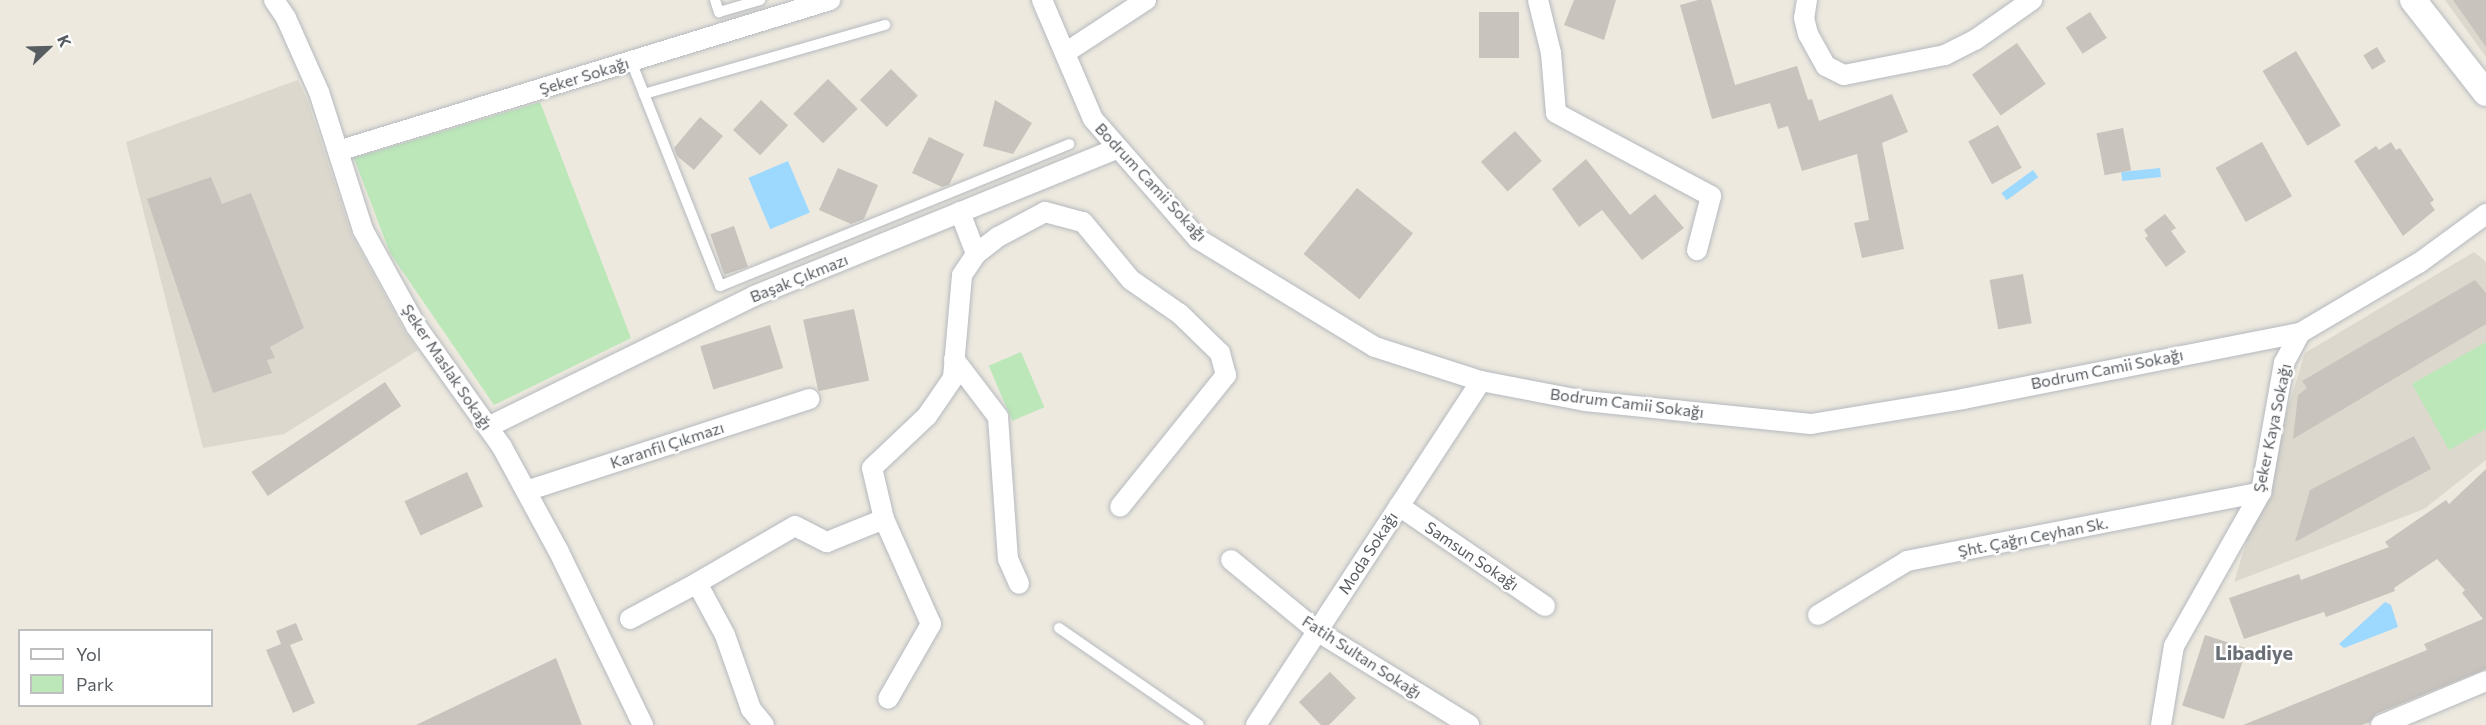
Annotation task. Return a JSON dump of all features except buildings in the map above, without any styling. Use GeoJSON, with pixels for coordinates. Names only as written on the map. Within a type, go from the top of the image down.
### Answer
{"type":"FeatureCollection","features":[{"type":"Feature","properties":{"kind":"street","name":"Şeker Maslak Sokağı"},"geometry":{"type":"LineString","coordinates":[[274,0],[286,18],[319,92],[363,230],[416,326],[488,427],[526,491],[558,550],[643,725]]}},
{"type":"Feature","properties":{"kind":"street","name":"Şeker Sokağı"},"geometry":{"type":"LineString","coordinates":[[338,151],[830,0]]}},
{"type":"Feature","properties":{"kind":"street","name":"Bodrum Camii Sokağı"},"geometry":{"type":"LineString","coordinates":[[1042,0],[1093,119],[1198,239],[1375,347],[1481,381],[1585,401],[1811,424],[1963,399],[2300,333]]}},
{"type":"Feature","properties":{"kind":"street"},"geometry":{"type":"LineString","coordinates":[[1065,53],[1146,0]]}},
{"type":"Feature","properties":{"kind":"street"},"geometry":{"type":"LineString","coordinates":[[1538,0],[1551,53],[1556,113],[1711,196],[1697,250]]}},
{"type":"Feature","properties":{"kind":"street"},"geometry":{"type":"LineString","coordinates":[[1807,0],[1804,18],[1808,34],[1826,66],[1844,75],[1945,55],[1975,40],[2032,0]]}},
{"type":"Feature","properties":{"kind":"street"},"geometry":{"type":"LineString","coordinates":[[2413,0],[2486,93]]}},
{"type":"Feature","properties":{"kind":"street","name":"Başak Çıkmazı"},"geometry":{"type":"LineString","coordinates":[[488,427],[754,296],[1118,148]]}},
{"type":"Feature","properties":{"kind":"street"},"geometry":{"type":"LineString","coordinates":[[960,212],[976,254]]}},
{"type":"Feature","properties":{"kind":"street"},"geometry":{"type":"LineString","coordinates":[[888,699],[931,624],[884,519],[872,468],[927,416],[953,378],[962,275],[976,254],[998,237],[1045,212],[1083,222],[1131,280],[1180,314],[1220,354],[1226,375],[1120,507]]}},
{"type":"Feature","properties":{"kind":"street"},"geometry":{"type":"LineString","coordinates":[[2300,333],[2419,263],[2486,214]]}},
{"type":"Feature","properties":{"kind":"street","name":"Şeker Kaya Sokağı"},"geometry":{"type":"LineString","coordinates":[[2162,725],[2175,646],[2261,492],[2284,363],[2300,333]]}},
{"type":"Feature","properties":{"kind":"street"},"geometry":{"type":"LineString","coordinates":[[954,358],[998,417],[1008,559],[1019,584]]}},
{"type":"Feature","properties":{"kind":"street","name":"Moda Sokağı"},"geometry":{"type":"LineString","coordinates":[[1256,725],[1481,381]]}},
{"type":"Feature","properties":{"kind":"street","name":"Karanfil Çıkmazı"},"geometry":{"type":"LineString","coordinates":[[526,491],[809,399]]}},
{"type":"Feature","properties":{"kind":"street","name":"Şht. Çağrı Ceyhan Sk."},"geometry":{"type":"LineString","coordinates":[[1818,615],[1907,561],[2261,492]]}},
{"type":"Feature","properties":{"kind":"street","name":"Samsun Sokağı"},"geometry":{"type":"LineString","coordinates":[[1399,506],[1545,606]]}},
{"type":"Feature","properties":{"kind":"street"},"geometry":{"type":"LineString","coordinates":[[630,619],[795,526],[827,542],[884,519]]}},
{"type":"Feature","properties":{"kind":"street","name":"Fatih Sultan Sokağı"},"geometry":{"type":"LineString","coordinates":[[1231,560],[1317,631],[1469,725]]}},
{"type":"Feature","properties":{"kind":"street"},"geometry":{"type":"LineString","coordinates":[[697,583],[725,635],[751,709],[764,725]]}},
{"type":"Feature","properties":{"kind":"street"},"geometry":{"type":"LineString","coordinates":[[2381,725],[2486,681]]}},
{"type":"Feature","properties":{"kind":"lane"},"geometry":{"type":"LineString","coordinates":[[715,0],[719,12],[760,0]]}},
{"type":"Feature","properties":{"kind":"lane"},"geometry":{"type":"LineString","coordinates":[[644,94],[885,25]]}},
{"type":"Feature","properties":{"kind":"lane"},"geometry":{"type":"LineString","coordinates":[[631,61],[720,286],[1069,144]]}},
{"type":"Feature","properties":{"kind":"lane"},"geometry":{"type":"LineString","coordinates":[[1059,628],[1199,725]]}},
{"type":"Feature","properties":{"kind":"shaded area"},"geometry":{"type":"Polygon","coordinates":[[[2445,0],[2486,0],[2486,57],[2445,0]]]}},
{"type":"Feature","properties":{"kind":"shaded area"},"geometry":{"type":"Polygon","coordinates":[[[298,80],[307,99],[352,236],[405,332],[418,350],[284,434],[203,448],[126,142],[298,80]]]}},
{"type":"Feature","properties":{"kind":"shaded area"},"geometry":{"type":"Polygon","coordinates":[[[2474,252],[2486,262],[2486,460],[2424,509],[2234,582],[2305,353],[2474,252]]]}},
{"type":"Feature","properties":{"kind":"green space"},"geometry":{"type":"Polygon","coordinates":[[[540,102],[631,338],[494,405],[390,253],[354,158],[540,102]]]}},
{"type":"Feature","properties":{"kind":"green space"},"geometry":{"type":"Polygon","coordinates":[[[2486,342],[2486,429],[2449,450],[2412,384],[2486,342]]]}},
{"type":"Feature","properties":{"kind":"green space"},"geometry":{"type":"Polygon","coordinates":[[[1021,352],[1044,407],[1012,421],[989,366],[1021,352]]]}},
{"type":"Feature","properties":{"kind":"water"},"geometry":{"type":"Polygon","coordinates":[[[788,161],[810,213],[770,229],[748,178],[788,161]]]}},
{"type":"Feature","properties":{"kind":"water"},"geometry":{"type":"Polygon","coordinates":[[[2160,168],[2161,177],[2122,181],[2121,172],[2160,168]]]}},
{"type":"Feature","properties":{"kind":"water"},"geometry":{"type":"Polygon","coordinates":[[[2033,170],[2038,177],[2007,200],[2001,193],[2033,170]]]}},
{"type":"Feature","properties":{"kind":"water"},"geometry":{"type":"Polygon","coordinates":[[[2385,602],[2391,605],[2398,627],[2344,648],[2339,644],[2385,602]]]}},
{"type":"Feature","properties":{"kind":"district","name":"Libadiye"},"geometry":{"type":"Point","coordinates":[2254,652]}}]}
